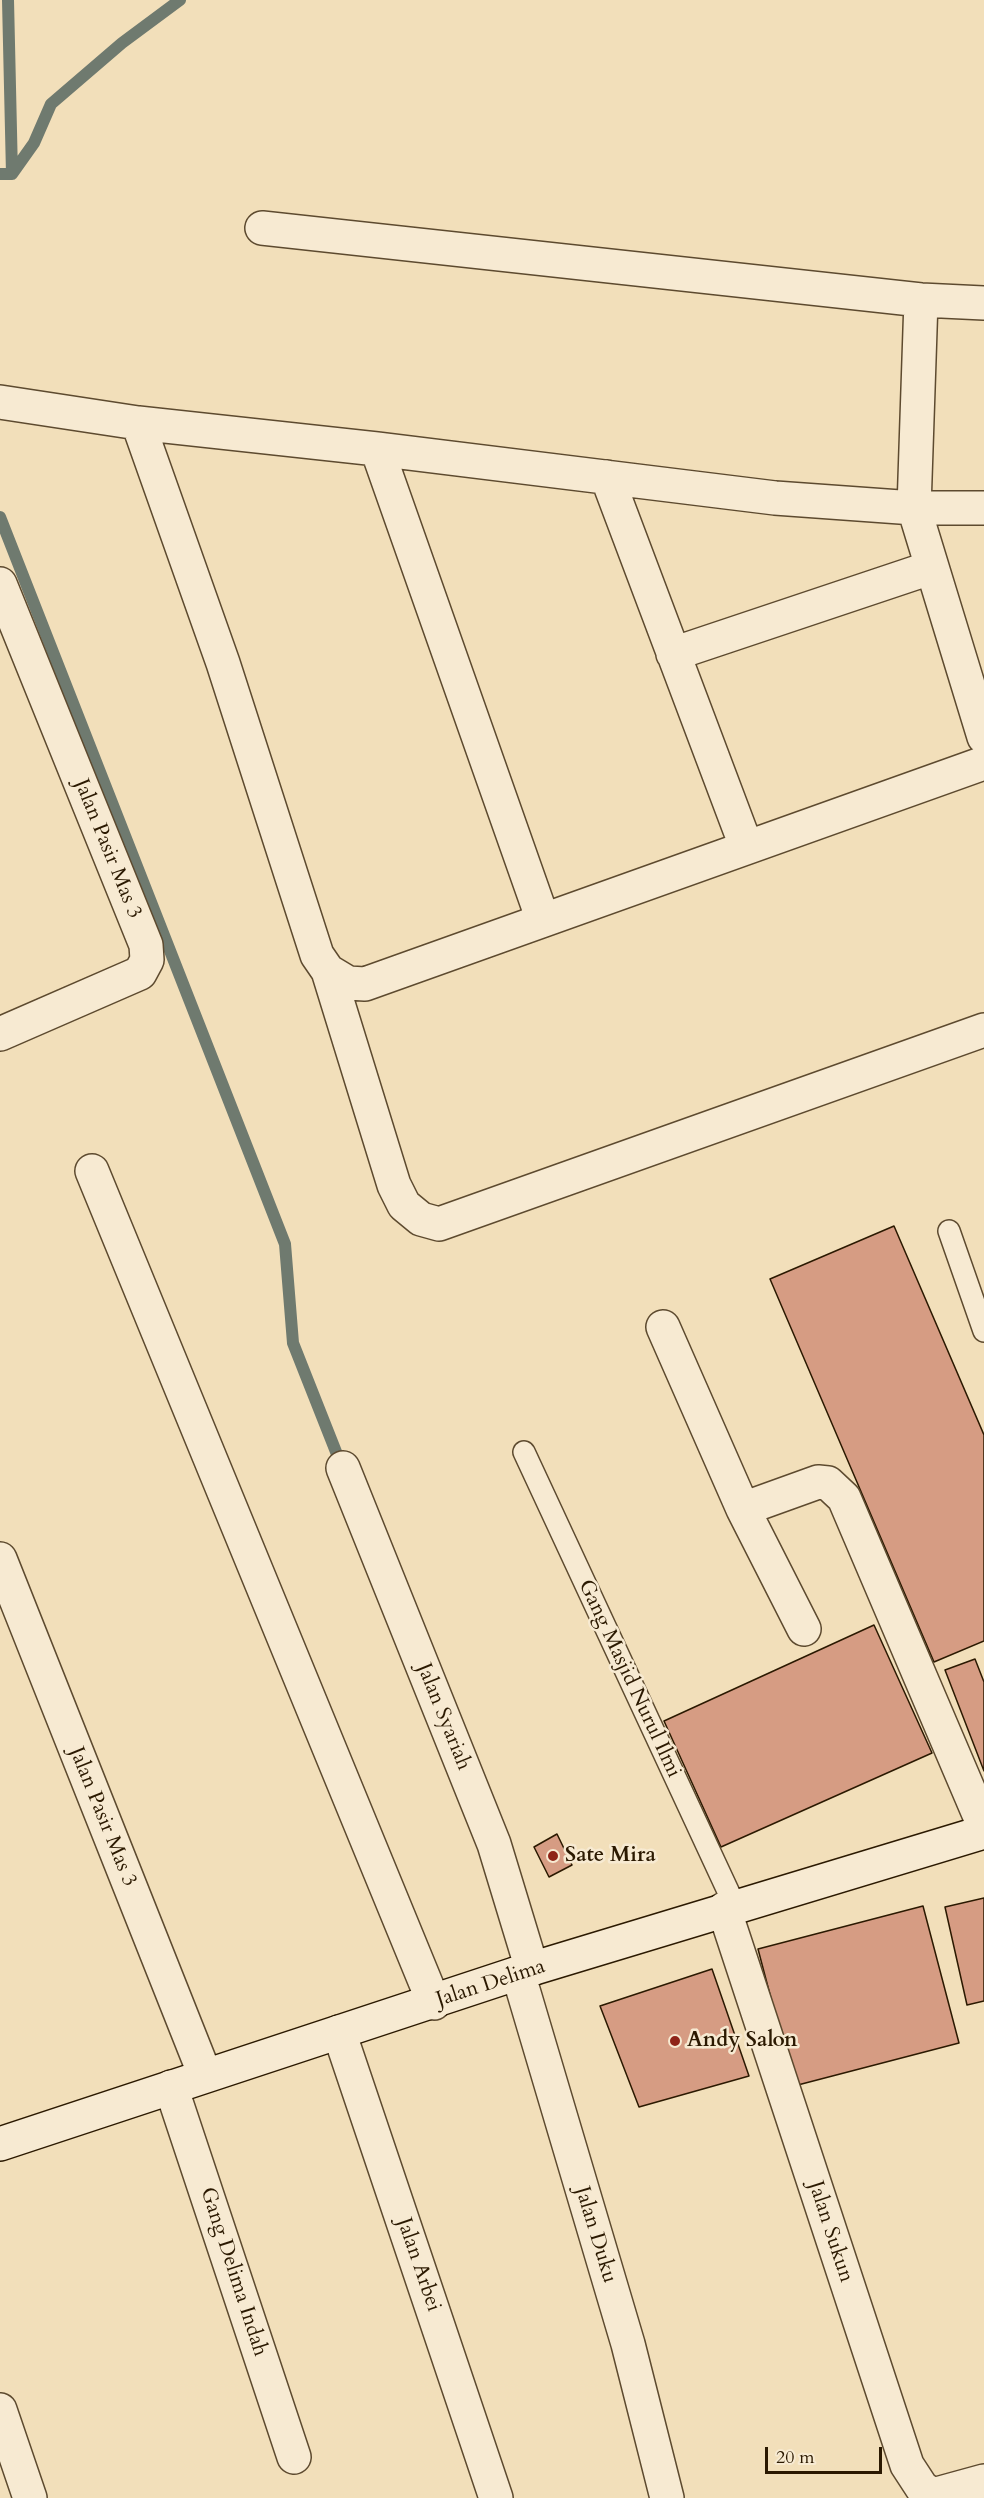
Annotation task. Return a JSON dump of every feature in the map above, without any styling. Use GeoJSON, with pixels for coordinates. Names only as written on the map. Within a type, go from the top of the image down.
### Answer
{"type":"FeatureCollection","features":[{"type":"Feature","properties":{"kind":"street"},"geometry":{"type":"LineString","coordinates":[[262,228],[921,300],[984,303]]}},
{"type":"Feature","properties":{"kind":"street"},"geometry":{"type":"LineString","coordinates":[[921,300],[914,508],[930,568],[984,737]]}},
{"type":"Feature","properties":{"kind":"street"},"geometry":{"type":"LineString","coordinates":[[0,402],[138,423],[377,449],[775,498],[914,508],[984,508]]}},
{"type":"Feature","properties":{"kind":"street"},"geometry":{"type":"LineString","coordinates":[[138,423],[223,663],[314,944],[328,971],[394,1185],[404,1205],[421,1220],[439,1224],[984,1030]]}},
{"type":"Feature","properties":{"kind":"street"},"geometry":{"type":"LineString","coordinates":[[377,449],[543,920]]}},
{"type":"Feature","properties":{"kind":"street"},"geometry":{"type":"LineString","coordinates":[[607,477],[746,846]]}},
{"type":"Feature","properties":{"kind":"street"},"geometry":{"type":"LineString","coordinates":[[673,654],[930,568]]}},
{"type":"Feature","properties":{"kind":"street","name":"Jalan Pasir Mas 3"},"geometry":{"type":"LineString","coordinates":[[0,584],[146,945],[147,960],[140,973],[0,1034]]}},
{"type":"Feature","properties":{"kind":"street"},"geometry":{"type":"LineString","coordinates":[[328,971],[348,983],[365,984],[746,846],[984,763]]}},
{"type":"Feature","properties":{"kind":"street"},"geometry":{"type":"LineString","coordinates":[[92,1171],[434,2003]]}},
{"type":"Feature","properties":{"kind":"street"},"geometry":{"type":"LineString","coordinates":[[663,1327],[743,1509],[804,1629]]}},
{"type":"Feature","properties":{"kind":"street","name":"Jalan Syariah"},"geometry":{"type":"LineString","coordinates":[[343,1468],[494,1844],[525,1971]]}},
{"type":"Feature","properties":{"kind":"street"},"geometry":{"type":"LineString","coordinates":[[743,1509],[818,1482],[828,1483],[844,1498],[984,1826]]}},
{"type":"Feature","properties":{"kind":"street","name":"Jalan Pasir Mas 3"},"geometry":{"type":"LineString","coordinates":[[0,1560],[205,2075]]}},
{"type":"Feature","properties":{"kind":"street","name":"Jalan Delima"},"geometry":{"type":"LineString","coordinates":[[0,2144],[205,2075],[434,2003],[525,1971],[729,1907],[984,1832]]}},
{"type":"Feature","properties":{"kind":"street","name":"Jalan Sukun"},"geometry":{"type":"LineString","coordinates":[[729,1907],[907,2465],[922,2488],[933,2495],[965,2490]]}},
{"type":"Feature","properties":{"kind":"street","name":"Jalan Duku"},"geometry":{"type":"LineString","coordinates":[[525,1971],[628,2344],[667,2498]]}},
{"type":"Feature","properties":{"kind":"street","name":"Jalan Arbei"},"geometry":{"type":"LineString","coordinates":[[339,2032],[496,2498]]}},
{"type":"Feature","properties":{"kind":"street","name":"Gang Delima Indah"},"geometry":{"type":"LineString","coordinates":[[171,2087],[294,2457]]}},
{"type":"Feature","properties":{"kind":"street"},"geometry":{"type":"LineString","coordinates":[[0,2410],[30,2498]]}},
{"type":"Feature","properties":{"kind":"lane"},"geometry":{"type":"LineString","coordinates":[[949,1231],[984,1331]]}},
{"type":"Feature","properties":{"kind":"lane","name":"Gang Masjid Nurul Ilmi"},"geometry":{"type":"LineString","coordinates":[[524,1452],[729,1907]]}},
{"type":"Feature","properties":{"kind":"building"},"geometry":{"type":"Polygon","coordinates":[[[894,1226],[984,1435],[984,1641],[934,1662],[770,1279],[894,1226]]]}},
{"type":"Feature","properties":{"kind":"building"},"geometry":{"type":"Polygon","coordinates":[[[874,1625],[932,1753],[721,1847],[664,1721],[874,1625]]]}},
{"type":"Feature","properties":{"kind":"building"},"geometry":{"type":"Polygon","coordinates":[[[975,1659],[984,1682],[984,1771],[945,1670],[975,1659]]]}},
{"type":"Feature","properties":{"kind":"building","name":"Sate Mira"},"geometry":{"type":"Polygon","coordinates":[[[557,1834],[572,1865],[549,1877],[534,1847],[557,1834]]]}},
{"type":"Feature","properties":{"kind":"building"},"geometry":{"type":"Polygon","coordinates":[[[984,1898],[984,2001],[967,2005],[945,1907],[984,1898]]]}},
{"type":"Feature","properties":{"kind":"building"},"geometry":{"type":"Polygon","coordinates":[[[923,1906],[959,2043],[794,2086],[758,1949],[923,1906]]]}},
{"type":"Feature","properties":{"kind":"building","name":"Andy Salon"},"geometry":{"type":"Polygon","coordinates":[[[712,1969],[749,2076],[639,2107],[600,2006],[712,1969]]]}},
{"type":"Feature","properties":{"kind":"waterway"},"geometry":{"type":"LineString","coordinates":[[8,0],[12,174]]}},
{"type":"Feature","properties":{"kind":"waterway"},"geometry":{"type":"LineString","coordinates":[[0,174],[12,174],[34,143],[51,104],[122,43],[180,0]]}},
{"type":"Feature","properties":{"kind":"waterway"},"geometry":{"type":"LineString","coordinates":[[0,517],[285,1244],[293,1343],[342,1467]]}},
{"type":"Feature","properties":{"kind":"place","name":"Sate Mira"},"geometry":{"type":"Point","coordinates":[553,1856]}},
{"type":"Feature","properties":{"kind":"place","name":"Andy Salon"},"geometry":{"type":"Point","coordinates":[675,2041]}}]}
